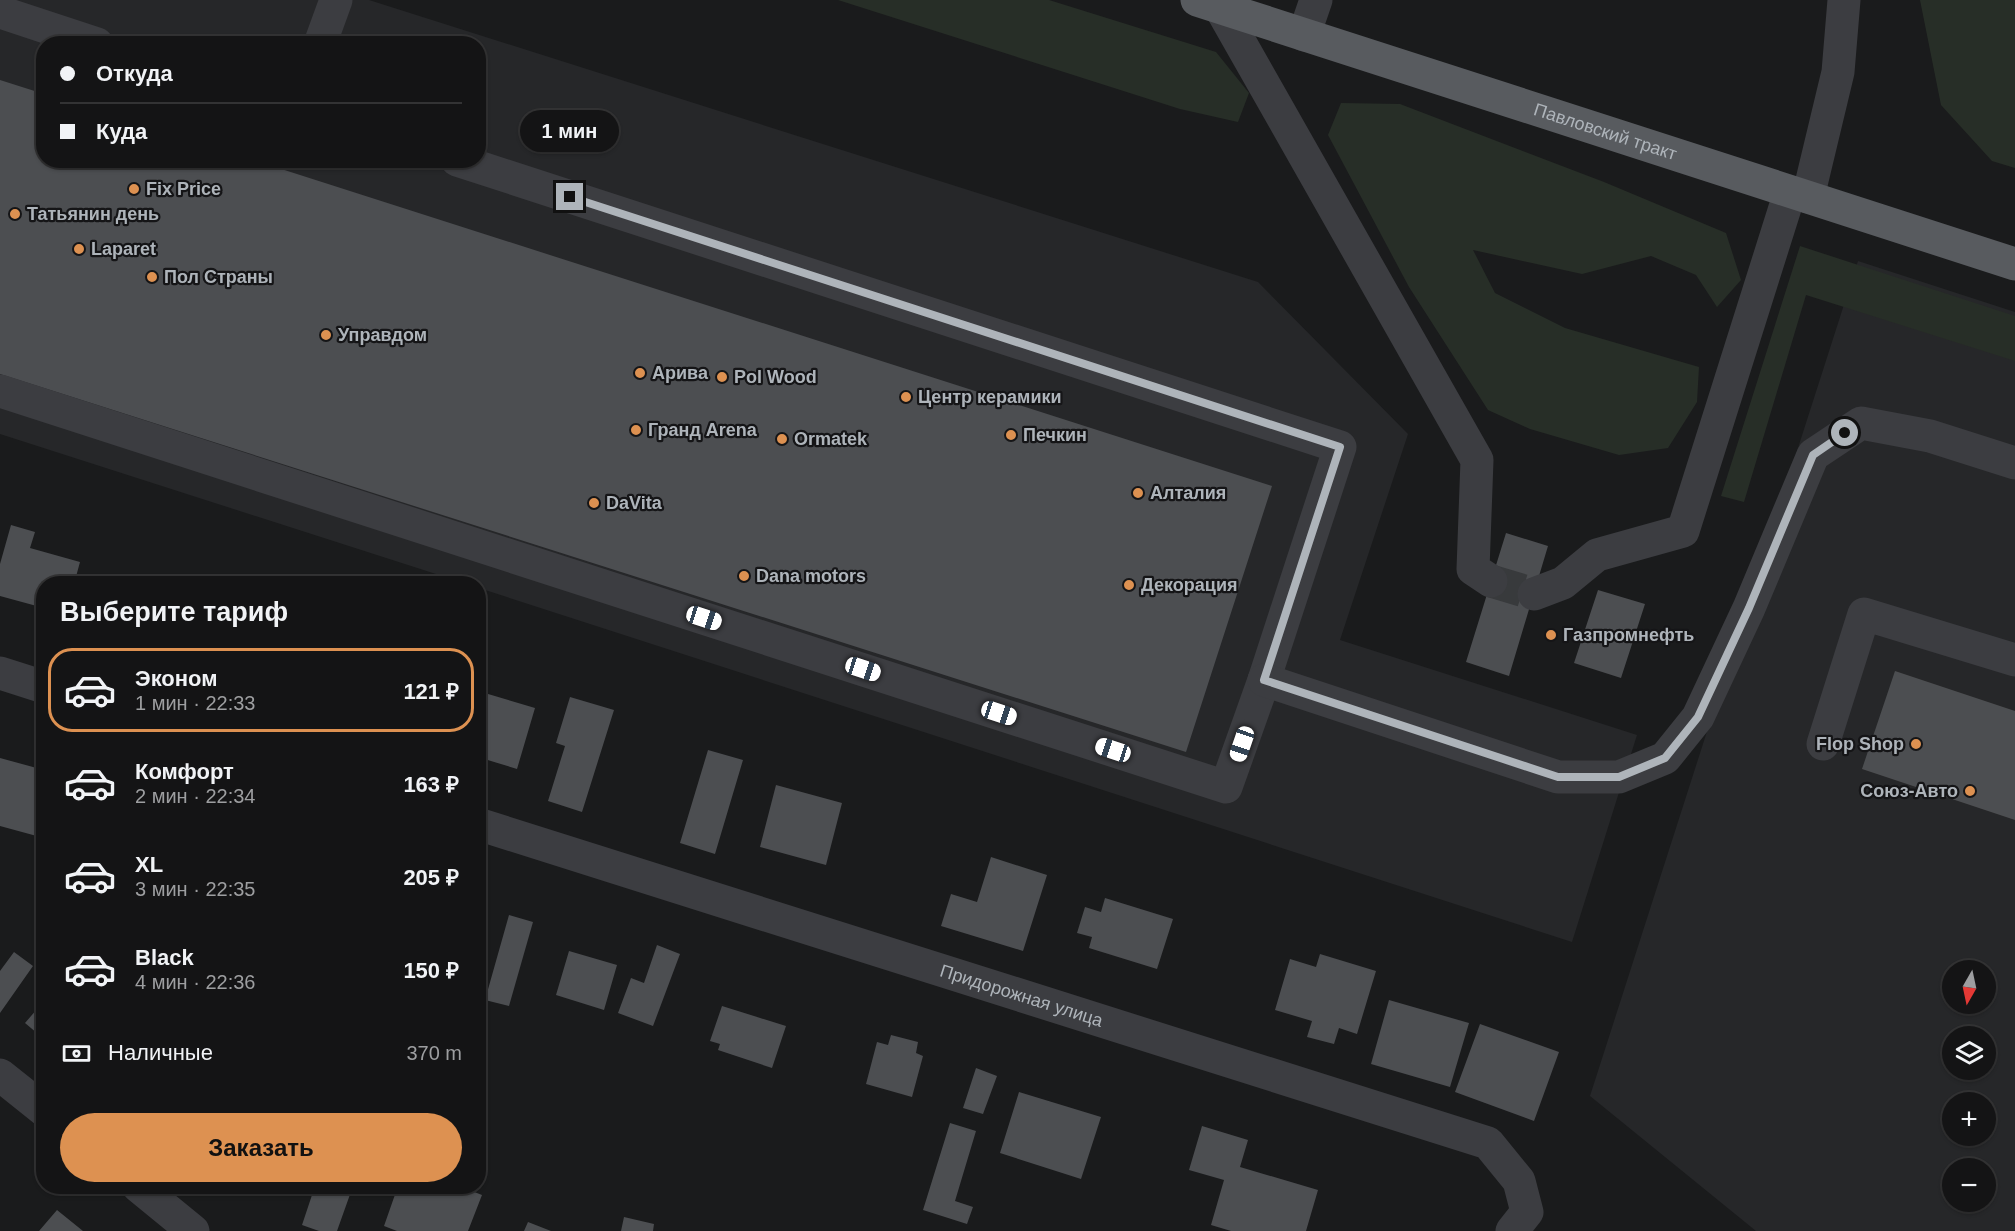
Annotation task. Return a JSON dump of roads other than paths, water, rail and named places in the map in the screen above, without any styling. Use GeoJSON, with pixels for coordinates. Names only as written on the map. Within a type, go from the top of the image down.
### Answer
{"type":"FeatureCollection","features":[{"type":"Feature","properties":{"kind":"main road","name":"Павловский тракт"},"geometry":{"type":"LineString","coordinates":[[1208,4],[2015,264]]}},
{"type":"Feature","properties":{"kind":"street"},"geometry":{"type":"LineString","coordinates":[[323,36],[336,0]]}},
{"type":"Feature","properties":{"kind":"street"},"geometry":{"type":"LineString","coordinates":[[1304,35],[1316,0]]}},
{"type":"Feature","properties":{"kind":"street"},"geometry":{"type":"LineString","coordinates":[[1534,594],[1563,583],[1597,555],[1683,531],[1799,194],[1838,72],[1844,0]]}},
{"type":"Feature","properties":{"kind":"street"},"geometry":{"type":"LineString","coordinates":[[1208,4],[1477,460],[1473,569],[1491,581]]}},
{"type":"Feature","properties":{"kind":"street"},"geometry":{"type":"LineString","coordinates":[[0,12],[73,36]]}},
{"type":"Feature","properties":{"kind":"street"},"geometry":{"type":"LineString","coordinates":[[0,391],[1226,787],[1264,680],[1340,447],[482,168]]}},
{"type":"Feature","properties":{"kind":"street"},"geometry":{"type":"LineString","coordinates":[[1264,680],[1558,777],[1619,777],[1665,758],[1698,717],[1749,608],[1813,455],[1861,423],[1930,436],[2015,464]]}},
{"type":"Feature","properties":{"kind":"street"},"geometry":{"type":"LineString","coordinates":[[1823,744],[1864,614],[2015,660]]}},
{"type":"Feature","properties":{"kind":"street"},"geometry":{"type":"LineString","coordinates":[[0,673],[36,684]]}},
{"type":"Feature","properties":{"kind":"street","name":"Придорожная улица"},"geometry":{"type":"LineString","coordinates":[[486,827],[1488,1143],[1519,1181],[1520,1221]]}},
{"type":"Feature","properties":{"kind":"street"},"geometry":{"type":"LineString","coordinates":[[0,1075],[36,1104]]}},
{"type":"Feature","properties":{"kind":"street"},"geometry":{"type":"LineString","coordinates":[[148,1194],[193,1231]]}},
{"type":"Feature","properties":{"kind":"tunnel"},"geometry":{"type":"LineString","coordinates":[[1491,581],[1534,594]]}},
{"type":"Feature","properties":{"kind":"place","name":"Fix Price"},"geometry":{"type":"Point","coordinates":[134,189]}},
{"type":"Feature","properties":{"kind":"place","name":"Татьянин день"},"geometry":{"type":"Point","coordinates":[15,214]}},
{"type":"Feature","properties":{"kind":"place","name":"Laparet"},"geometry":{"type":"Point","coordinates":[79,249]}},
{"type":"Feature","properties":{"kind":"place","name":"Пол Страны"},"geometry":{"type":"Point","coordinates":[152,277]}},
{"type":"Feature","properties":{"kind":"place","name":"Управдом"},"geometry":{"type":"Point","coordinates":[326,335]}},
{"type":"Feature","properties":{"kind":"place","name":"Арива"},"geometry":{"type":"Point","coordinates":[640,373]}},
{"type":"Feature","properties":{"kind":"place","name":"Pol Wood"},"geometry":{"type":"Point","coordinates":[722,377]}},
{"type":"Feature","properties":{"kind":"place","name":"Центр керамики"},"geometry":{"type":"Point","coordinates":[906,397]}},
{"type":"Feature","properties":{"kind":"place","name":"Гранд Arena"},"geometry":{"type":"Point","coordinates":[636,430]}},
{"type":"Feature","properties":{"kind":"place","name":"Печкин"},"geometry":{"type":"Point","coordinates":[1011,435]}},
{"type":"Feature","properties":{"kind":"place","name":"Ormatek"},"geometry":{"type":"Point","coordinates":[782,439]}},
{"type":"Feature","properties":{"kind":"place","name":"Алталия"},"geometry":{"type":"Point","coordinates":[1138,493]}},
{"type":"Feature","properties":{"kind":"place","name":"DaVita"},"geometry":{"type":"Point","coordinates":[594,503]}},
{"type":"Feature","properties":{"kind":"place","name":"Dana motors"},"geometry":{"type":"Point","coordinates":[744,576]}},
{"type":"Feature","properties":{"kind":"place","name":"Декорация"},"geometry":{"type":"Point","coordinates":[1129,585]}},
{"type":"Feature","properties":{"kind":"place","name":"Газпромнефть"},"geometry":{"type":"Point","coordinates":[1551,635]}},
{"type":"Feature","properties":{"kind":"place","name":"Flop Shop"},"geometry":{"type":"Point","coordinates":[1916,744]}},
{"type":"Feature","properties":{"kind":"place","name":"Союз-Авто"},"geometry":{"type":"Point","coordinates":[1970,791]}}]}
